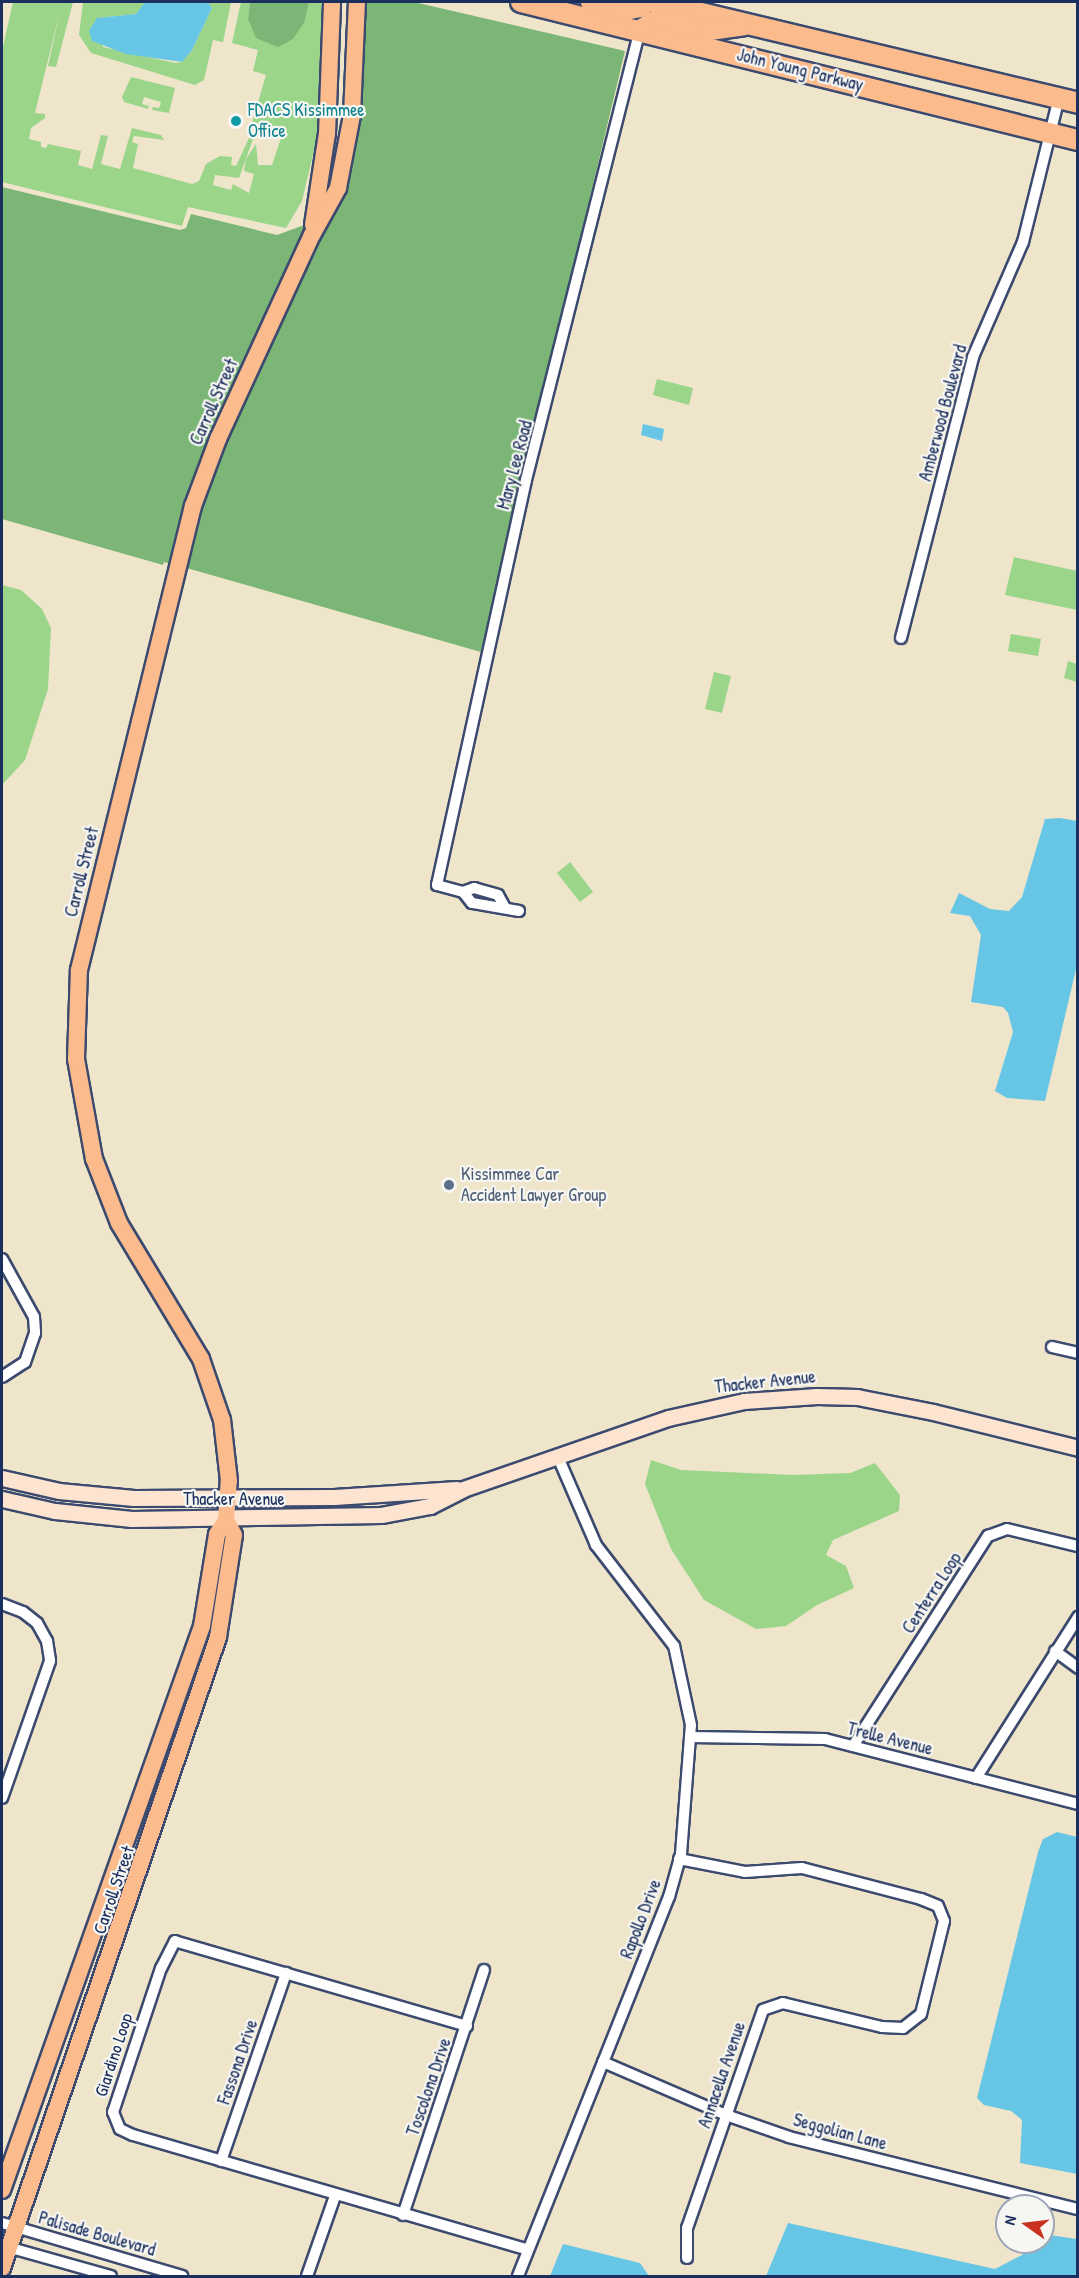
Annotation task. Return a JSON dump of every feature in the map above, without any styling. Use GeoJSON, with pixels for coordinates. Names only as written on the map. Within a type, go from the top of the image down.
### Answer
{"type":"FeatureCollection","features":[{"type":"Feature","properties":{"kind":"highway","name":"John Young Parkway"},"geometry":{"type":"LineString","coordinates":[[530,2],[1077,140]]}},
{"type":"Feature","properties":{"kind":"highway"},"geometry":{"type":"LineString","coordinates":[[591,2],[625,10],[641,7],[646,2]]}},
{"type":"Feature","properties":{"kind":"highway","name":"John Young Parkway"},"geometry":{"type":"LineString","coordinates":[[655,2],[1068,100]]}},
{"type":"Feature","properties":{"kind":"highway"},"geometry":{"type":"LineString","coordinates":[[640,30],[658,19],[710,30],[755,24]]}},
{"type":"Feature","properties":{"kind":"main road","name":"Carroll Street"},"geometry":{"type":"LineString","coordinates":[[312,235],[327,134],[332,2]]}},
{"type":"Feature","properties":{"kind":"main road","name":"Carroll Street"},"geometry":{"type":"LineString","coordinates":[[2,2190],[184,1677],[209,1600],[217,1534],[226,1520],[228,1498],[222,1420],[212,1387],[186,1329],[119,1223],[94,1159],[76,1059],[75,1005],[89,927],[193,506],[218,439],[312,235],[339,188],[352,115],[357,2]]}},
{"type":"Feature","properties":{"kind":"main road","name":"Carroll Street"},"geometry":{"type":"LineString","coordinates":[[2,2268],[8,2225],[150,1845],[218,1637],[234,1535],[226,1520]]}},
{"type":"Feature","properties":{"kind":"main road"},"geometry":{"type":"LineString","coordinates":[[150,1845],[141,1824],[186,1693],[184,1677]]}},
{"type":"Feature","properties":{"kind":"street","name":"Mary Lee Road"},"geometry":{"type":"LineString","coordinates":[[519,911],[504,906],[498,895],[474,888],[463,892],[437,885],[526,480],[640,30]]}},
{"type":"Feature","properties":{"kind":"street","name":"Amberwood Boulevard"},"geometry":{"type":"LineString","coordinates":[[901,638],[973,357],[1023,242],[1051,133],[1068,100]]}},
{"type":"Feature","properties":{"kind":"street"},"geometry":{"type":"LineString","coordinates":[[2,1259],[34,1317],[35,1333],[25,1362],[2,1377]]}},
{"type":"Feature","properties":{"kind":"street"},"geometry":{"type":"LineString","coordinates":[[1052,1347],[1077,1353]]}},
{"type":"Feature","properties":{"kind":"street","name":"Thacker Avenue"},"geometry":{"type":"LineString","coordinates":[[2,1499],[96,1517],[226,1520],[381,1515],[430,1506],[463,1489],[704,1408],[744,1401],[817,1396],[857,1397],[933,1412],[1077,1448]]}},
{"type":"Feature","properties":{"kind":"street","name":"Rapollo Drive"},"geometry":{"type":"LineString","coordinates":[[518,2277],[669,1897],[679,1859],[691,1725],[674,1646],[616,1573],[588,1531],[558,1457]]}},
{"type":"Feature","properties":{"kind":"street","name":"Thacker Avenue"},"geometry":{"type":"LineString","coordinates":[[2,1478],[89,1495],[228,1498],[354,1497],[463,1489]]}},
{"type":"Feature","properties":{"kind":"street","name":"Centerra Loop"},"geometry":{"type":"LineString","coordinates":[[853,1746],[988,1536],[1007,1529],[1077,1546]]}},
{"type":"Feature","properties":{"kind":"street"},"geometry":{"type":"LineString","coordinates":[[2,1604],[23,1612],[37,1623],[47,1641],[50,1661],[2,1798]]}},
{"type":"Feature","properties":{"kind":"street"},"geometry":{"type":"LineString","coordinates":[[976,1778],[1077,1617]]}},
{"type":"Feature","properties":{"kind":"street"},"geometry":{"type":"LineString","coordinates":[[1055,1651],[1077,1668]]}},
{"type":"Feature","properties":{"kind":"street","name":"Trelle Avenue"},"geometry":{"type":"LineString","coordinates":[[690,1737],[799,1736],[853,1746],[1077,1804]]}},
{"type":"Feature","properties":{"kind":"street","name":"Annacella Avenue"},"geometry":{"type":"LineString","coordinates":[[679,1859],[745,1872],[802,1868],[921,1899],[938,1906],[944,1921],[921,2014],[903,2028],[882,2027],[783,2002],[763,2010],[687,2228],[687,2259]]}},
{"type":"Feature","properties":{"kind":"street","name":"Giardino Loop"},"geometry":{"type":"LineString","coordinates":[[467,2026],[175,1941],[153,1990],[115,2101],[116,2121],[120,2129],[133,2135],[336,2196],[528,2250]]}},
{"type":"Feature","properties":{"kind":"street","name":"Toscolona Drive"},"geometry":{"type":"LineString","coordinates":[[403,2215],[484,1970]]}},
{"type":"Feature","properties":{"kind":"street","name":"Fassona Drive"},"geometry":{"type":"LineString","coordinates":[[221,2161],[286,1973]]}},
{"type":"Feature","properties":{"kind":"street","name":"Seggolian Lane"},"geometry":{"type":"LineString","coordinates":[[603,2062],[726,2115],[789,2137],[1077,2210]]}},
{"type":"Feature","properties":{"kind":"street"},"geometry":{"type":"LineString","coordinates":[[307,2277],[336,2196]]}},
{"type":"Feature","properties":{"kind":"street","name":"Palisade Boulevard"},"geometry":{"type":"LineString","coordinates":[[8,2225],[182,2277]]}},
{"type":"Feature","properties":{"kind":"street","name":"Palisade Boulevard"},"geometry":{"type":"LineString","coordinates":[[5,2246],[111,2277]]}},
{"type":"Feature","properties":{"kind":"green space"},"geometry":{"type":"Polygon","coordinates":[[[13,2],[73,2],[56,67],[48,66],[60,11],[35,113],[45,114],[45,118],[31,128],[29,139],[41,142],[41,147],[46,148],[48,144],[81,151],[78,165],[92,169],[101,135],[108,136],[101,164],[120,169],[132,128],[161,135],[164,140],[134,136],[132,142],[138,144],[133,168],[192,184],[199,181],[206,164],[220,156],[232,157],[231,165],[236,166],[249,138],[253,139],[239,178],[215,175],[213,185],[231,190],[233,184],[249,193],[254,174],[244,171],[246,159],[256,144],[258,165],[272,165],[283,132],[264,122],[251,126],[266,75],[253,71],[258,50],[232,43],[241,2],[250,2],[248,19],[305,21],[309,2],[322,2],[317,138],[302,201],[286,228],[188,207],[182,226],[2,182],[2,51],[13,2]]]}},
{"type":"Feature","properties":{"kind":"green space"},"geometry":{"type":"Polygon","coordinates":[[[83,2],[145,2],[136,14],[97,18],[103,47],[175,63],[182,62],[192,50],[212,8],[208,2],[231,2],[223,42],[213,40],[204,80],[195,85],[91,53],[79,35],[83,2]]]}},
{"type":"Feature","properties":{"kind":"green space"},"geometry":{"type":"Polygon","coordinates":[[[250,2],[309,2],[305,21],[293,39],[278,47],[256,38],[248,19],[250,2]]]}},
{"type":"Feature","properties":{"kind":"green space"},"geometry":{"type":"Polygon","coordinates":[[[363,2],[414,2],[625,51],[481,652],[183,567],[223,441],[316,241],[344,190],[363,2]]]}},
{"type":"Feature","properties":{"kind":"green space"},"geometry":{"type":"Polygon","coordinates":[[[131,77],[175,88],[169,113],[152,110],[153,107],[159,108],[161,102],[144,97],[142,104],[149,106],[148,109],[124,102],[122,97],[131,77]]]}},
{"type":"Feature","properties":{"kind":"green space"},"geometry":{"type":"Polygon","coordinates":[[[2,187],[180,230],[186,228],[191,214],[277,235],[307,224],[171,564],[164,562],[163,565],[2,519],[2,187]]]}},
{"type":"Feature","properties":{"kind":"green space"},"geometry":{"type":"Polygon","coordinates":[[[657,379],[693,388],[689,405],[653,395],[657,379]]]}},
{"type":"Feature","properties":{"kind":"green space"},"geometry":{"type":"Polygon","coordinates":[[[1014,557],[1077,571],[1077,610],[1005,595],[1014,557]]]}},
{"type":"Feature","properties":{"kind":"green space"},"geometry":{"type":"Polygon","coordinates":[[[2,585],[21,590],[42,609],[51,628],[48,689],[25,760],[2,785],[2,585]]]}},
{"type":"Feature","properties":{"kind":"green space"},"geometry":{"type":"Polygon","coordinates":[[[1011,634],[1041,639],[1038,656],[1008,651],[1011,634]]]}},
{"type":"Feature","properties":{"kind":"green space"},"geometry":{"type":"Polygon","coordinates":[[[1068,661],[1077,664],[1077,682],[1064,678],[1068,661]]]}},
{"type":"Feature","properties":{"kind":"green space"},"geometry":{"type":"Polygon","coordinates":[[[714,672],[731,676],[722,713],[705,709],[714,672]]]}},
{"type":"Feature","properties":{"kind":"green space"},"geometry":{"type":"Polygon","coordinates":[[[570,862],[593,892],[580,902],[557,873],[570,862]]]}},
{"type":"Feature","properties":{"kind":"green space"},"geometry":{"type":"Polygon","coordinates":[[[651,1460],[681,1470],[794,1475],[850,1473],[875,1463],[900,1495],[899,1511],[833,1540],[826,1555],[846,1566],[854,1588],[817,1605],[786,1626],[756,1629],[704,1600],[671,1549],[645,1484],[651,1460]]]}},
{"type":"Feature","properties":{"kind":"water"},"geometry":{"type":"Polygon","coordinates":[[[145,2],[208,2],[212,8],[192,50],[182,62],[126,54],[92,41],[89,31],[97,18],[136,14],[145,2]]]}},
{"type":"Feature","properties":{"kind":"water"},"geometry":{"type":"Polygon","coordinates":[[[643,424],[664,429],[662,441],[641,435],[643,424]]]}},
{"type":"Feature","properties":{"kind":"water"},"geometry":{"type":"Polygon","coordinates":[[[1060,818],[1077,821],[1077,965],[1045,1101],[1007,1098],[995,1091],[1013,1032],[1008,1013],[1003,1007],[971,1002],[981,935],[970,916],[950,913],[959,893],[990,909],[1009,911],[1022,897],[1045,819],[1060,818]]]}},
{"type":"Feature","properties":{"kind":"water"},"geometry":{"type":"Polygon","coordinates":[[[1057,1832],[1077,1837],[1077,2174],[1020,2163],[1022,2120],[1011,2111],[984,2105],[977,2098],[1038,1852],[1043,1839],[1057,1832]]]}},
{"type":"Feature","properties":{"kind":"water"},"geometry":{"type":"Polygon","coordinates":[[[788,2223],[995,2269],[1023,2254],[1055,2254],[1055,2236],[1077,2239],[1077,2276],[766,2276],[788,2223]]]}},
{"type":"Feature","properties":{"kind":"water"},"geometry":{"type":"Polygon","coordinates":[[[563,2244],[640,2263],[649,2276],[550,2276],[563,2244]]]}},
{"type":"Feature","properties":{"kind":"place","name":"FDACS Kissimmee Office"},"geometry":{"type":"Point","coordinates":[236,121]}},
{"type":"Feature","properties":{"kind":"place","name":"Kissimmee Car Accident Lawyer Group"},"geometry":{"type":"Point","coordinates":[449,1185]}}]}
